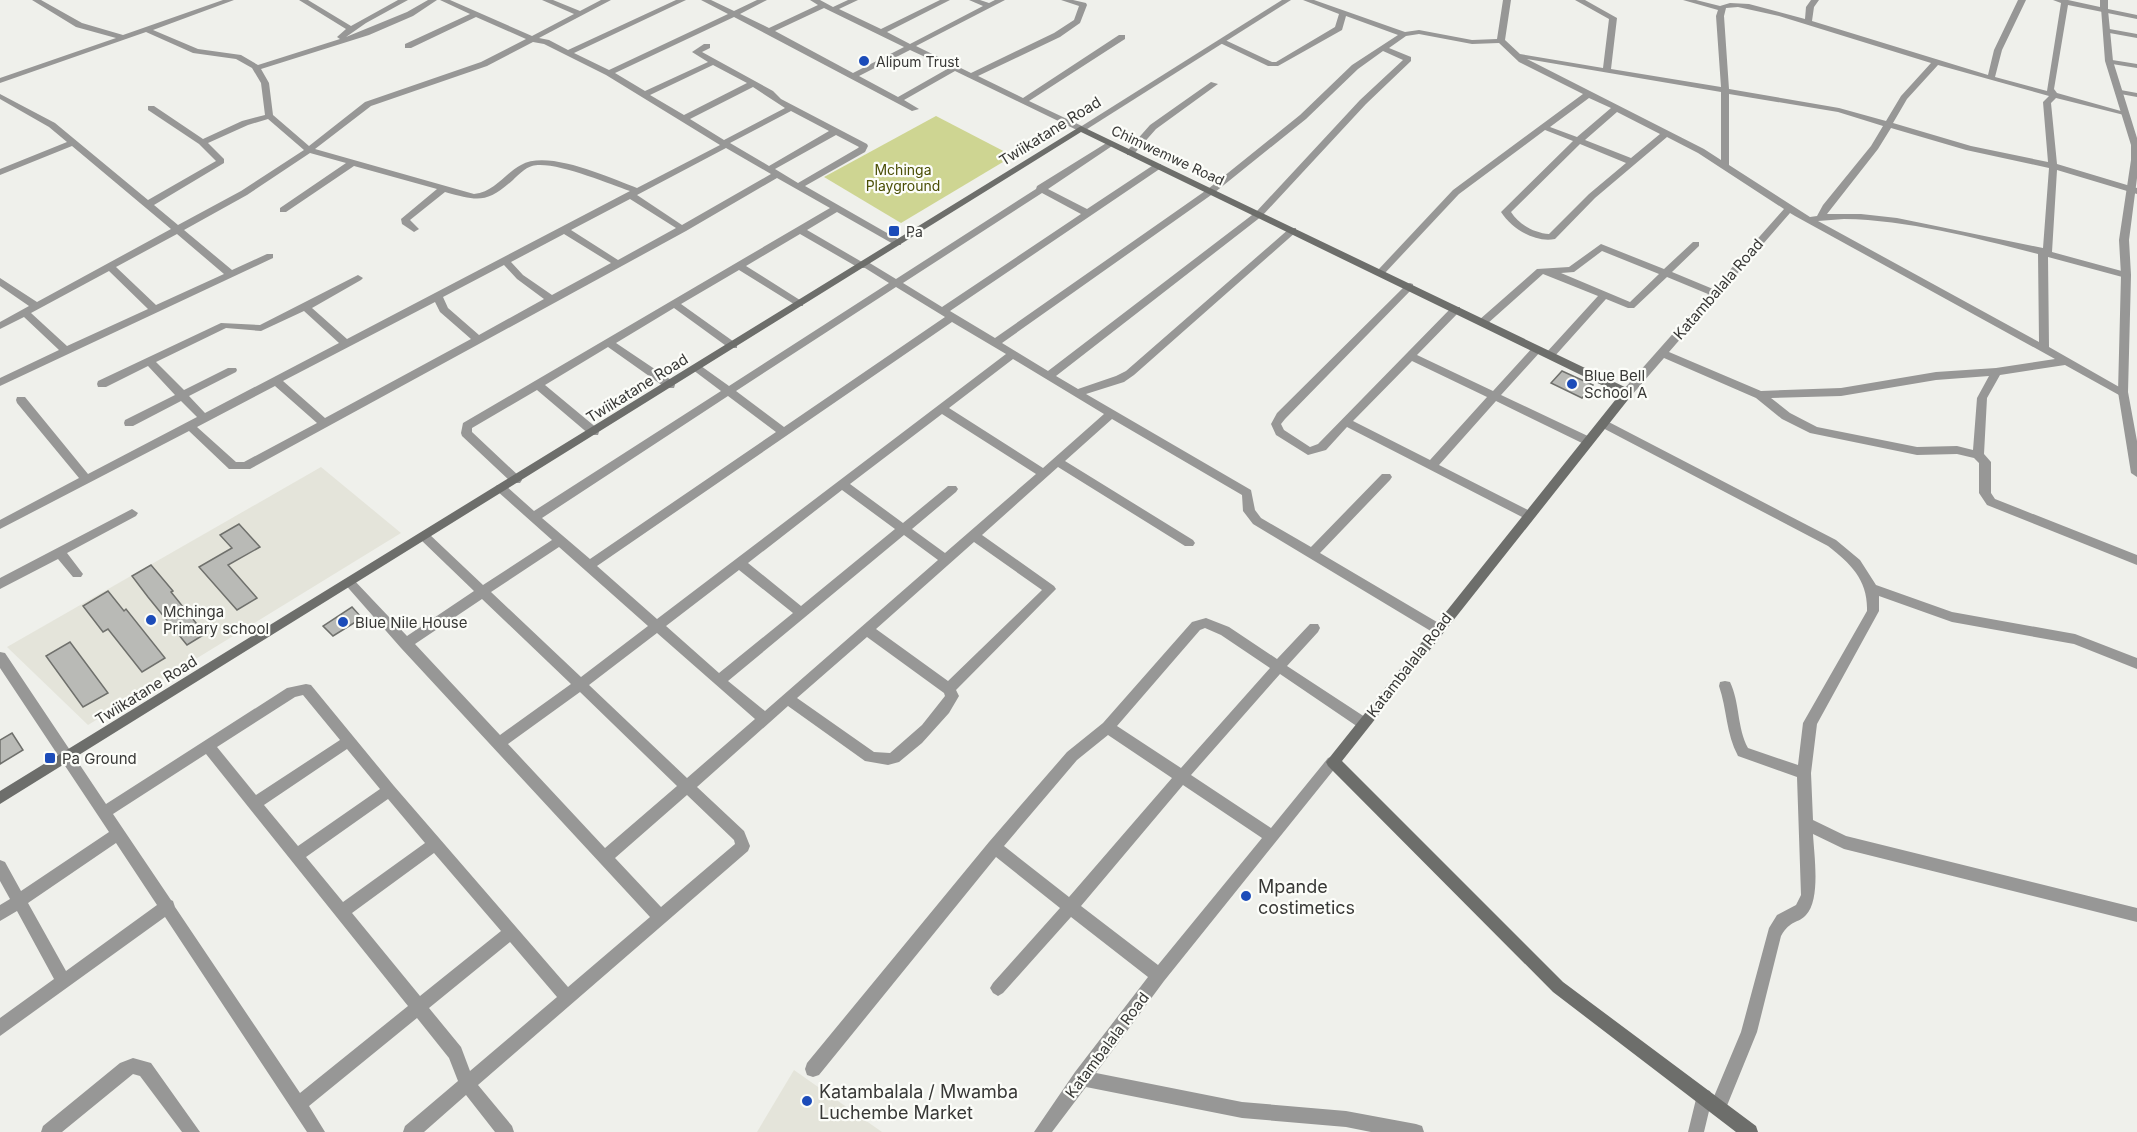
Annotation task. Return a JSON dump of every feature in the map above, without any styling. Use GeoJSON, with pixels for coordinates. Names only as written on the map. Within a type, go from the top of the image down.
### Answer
{"type":"FeatureCollection","features":[{"type":"Feature","properties":{"kind":"main road","name":"Chimwemwe Road"},"geometry":{"type":"LineString","coordinates":[[1081,129],[1410,286],[1627,393]]}},
{"type":"Feature","properties":{"kind":"main road","name":"Twiikatane Road"},"geometry":{"type":"LineString","coordinates":[[0,798],[1081,129]]}},
{"type":"Feature","properties":{"kind":"main road","name":"Katambalala Road"},"geometry":{"type":"LineString","coordinates":[[1333,762],[1627,393]]}},
{"type":"Feature","properties":{"kind":"main road"},"geometry":{"type":"LineString","coordinates":[[1333,762],[1552,983],[1750,1132]]}},
{"type":"Feature","properties":{"kind":"street"},"geometry":{"type":"LineString","coordinates":[[36,0],[79,25],[122,37]]}},
{"type":"Feature","properties":{"kind":"street"},"geometry":{"type":"LineString","coordinates":[[0,81],[230,0]]}},
{"type":"Feature","properties":{"kind":"street"},"geometry":{"type":"LineString","coordinates":[[303,0],[351,29]]}},
{"type":"Feature","properties":{"kind":"street"},"geometry":{"type":"LineString","coordinates":[[338,40],[351,29],[404,0]]}},
{"type":"Feature","properties":{"kind":"street"},"geometry":{"type":"LineString","coordinates":[[257,68],[283,62],[405,17],[431,0]]}},
{"type":"Feature","properties":{"kind":"street"},"geometry":{"type":"LineString","coordinates":[[444,0],[532,39],[546,42],[569,52],[609,73],[725,144],[898,243]]}},
{"type":"Feature","properties":{"kind":"street"},"geometry":{"type":"LineString","coordinates":[[546,0],[580,14]]}},
{"type":"Feature","properties":{"kind":"street"},"geometry":{"type":"LineString","coordinates":[[0,326],[261,183],[374,101],[478,66],[607,0]]}},
{"type":"Feature","properties":{"kind":"street"},"geometry":{"type":"LineString","coordinates":[[569,52],[682,0]]}},
{"type":"Feature","properties":{"kind":"street"},"geometry":{"type":"LineString","coordinates":[[705,0],[915,109]]}},
{"type":"Feature","properties":{"kind":"street"},"geometry":{"type":"LineString","coordinates":[[609,73],[763,0]]}},
{"type":"Feature","properties":{"kind":"street","name":"Chimwemwe Road"},"geometry":{"type":"LineString","coordinates":[[814,0],[1081,129]]}},
{"type":"Feature","properties":{"kind":"street"},"geometry":{"type":"LineString","coordinates":[[834,9],[854,0]]}},
{"type":"Feature","properties":{"kind":"street"},"geometry":{"type":"LineString","coordinates":[[882,32],[946,0]]}},
{"type":"Feature","properties":{"kind":"street"},"geometry":{"type":"LineString","coordinates":[[972,0],[989,6]]}},
{"type":"Feature","properties":{"kind":"street"},"geometry":{"type":"LineString","coordinates":[[851,77],[1001,0]]}},
{"type":"Feature","properties":{"kind":"street"},"geometry":{"type":"LineString","coordinates":[[971,76],[999,60],[1022,53],[1077,21],[1083,5],[1065,0]]}},
{"type":"Feature","properties":{"kind":"street","name":"Twiikatane Road"},"geometry":{"type":"LineString","coordinates":[[1081,129],[1287,0]]}},
{"type":"Feature","properties":{"kind":"street"},"geometry":{"type":"LineString","coordinates":[[1307,0],[1404,34]]}},
{"type":"Feature","properties":{"kind":"street"},"geometry":{"type":"LineString","coordinates":[[1501,41],[1507,0]]}},
{"type":"Feature","properties":{"kind":"street"},"geometry":{"type":"LineString","coordinates":[[1579,0],[1613,18],[1607,69]]}},
{"type":"Feature","properties":{"kind":"street"},"geometry":{"type":"LineString","coordinates":[[1687,0],[1722,9]]}},
{"type":"Feature","properties":{"kind":"street"},"geometry":{"type":"LineString","coordinates":[[1808,23],[1810,7],[1815,0]]}},
{"type":"Feature","properties":{"kind":"street"},"geometry":{"type":"LineString","coordinates":[[1991,78],[1998,50],[2022,0]]}},
{"type":"Feature","properties":{"kind":"street"},"geometry":{"type":"LineString","coordinates":[[2054,96],[2050,89],[2061,1],[2104,5],[2137,17]]}},
{"type":"Feature","properties":{"kind":"street"},"geometry":{"type":"LineString","coordinates":[[1722,9],[1730,3],[1741,4],[1936,63],[2124,113]]}},
{"type":"Feature","properties":{"kind":"street"},"geometry":{"type":"LineString","coordinates":[[769,32],[824,5]]}},
{"type":"Feature","properties":{"kind":"street"},"geometry":{"type":"LineString","coordinates":[[2104,5],[2109,61],[2136,145],[2134,190],[2124,240],[2123,392],[2137,473]]}},
{"type":"Feature","properties":{"kind":"street"},"geometry":{"type":"LineString","coordinates":[[1722,9],[1725,165]]}},
{"type":"Feature","properties":{"kind":"street"},"geometry":{"type":"LineString","coordinates":[[1222,42],[1272,64],[1278,64],[1339,28],[1343,13]]}},
{"type":"Feature","properties":{"kind":"street"},"geometry":{"type":"LineString","coordinates":[[408,46],[476,14]]}},
{"type":"Feature","properties":{"kind":"street"},"geometry":{"type":"LineString","coordinates":[[145,29],[199,52],[242,58],[257,68],[265,83],[269,116],[309,150],[474,197],[485,196],[527,165],[535,162],[582,171],[634,193],[682,229]]}},
{"type":"Feature","properties":{"kind":"street"},"geometry":{"type":"LineString","coordinates":[[2107,30],[2137,36]]}},
{"type":"Feature","properties":{"kind":"street"},"geometry":{"type":"LineString","coordinates":[[995,343],[1211,191],[1303,117],[1355,67],[1404,34],[1419,32],[1472,42],[1501,41],[1514,55],[1725,165],[1809,220],[2123,392]]}},
{"type":"Feature","properties":{"kind":"street"},"geometry":{"type":"LineString","coordinates":[[1023,101],[1122,38]]}},
{"type":"Feature","properties":{"kind":"street"},"geometry":{"type":"LineString","coordinates":[[707,46],[696,52],[711,63],[791,108],[862,145],[863,149],[799,186]]}},
{"type":"Feature","properties":{"kind":"street"},"geometry":{"type":"LineString","coordinates":[[1049,376],[1259,214],[1363,102],[1408,59],[1382,48]]}},
{"type":"Feature","properties":{"kind":"street"},"geometry":{"type":"LineString","coordinates":[[1514,55],[1839,110],[1979,150],[2053,166],[2134,190]]}},
{"type":"Feature","properties":{"kind":"street"},"geometry":{"type":"LineString","coordinates":[[2109,61],[2137,66]]}},
{"type":"Feature","properties":{"kind":"street"},"geometry":{"type":"LineString","coordinates":[[646,94],[711,63]]}},
{"type":"Feature","properties":{"kind":"street"},"geometry":{"type":"LineString","coordinates":[[1821,217],[1826,207],[1890,124],[1905,98],[1936,63]]}},
{"type":"Feature","properties":{"kind":"street"},"geometry":{"type":"LineString","coordinates":[[898,100],[955,68]]}},
{"type":"Feature","properties":{"kind":"street"},"geometry":{"type":"LineString","coordinates":[[685,118],[752,84]]}},
{"type":"Feature","properties":{"kind":"street"},"geometry":{"type":"LineString","coordinates":[[1130,153],[1153,127],[1214,84]]}},
{"type":"Feature","properties":{"kind":"street"},"geometry":{"type":"LineString","coordinates":[[2118,91],[2137,95]]}},
{"type":"Feature","properties":{"kind":"street"},"geometry":{"type":"LineString","coordinates":[[1381,272],[1456,192],[1589,94]]}},
{"type":"Feature","properties":{"kind":"street"},"geometry":{"type":"LineString","coordinates":[[0,96],[52,125],[231,274]]}},
{"type":"Feature","properties":{"kind":"street"},"geometry":{"type":"LineString","coordinates":[[2044,349],[2045,252],[2053,166],[2047,102],[2054,96]]}},
{"type":"Feature","properties":{"kind":"street"},"geometry":{"type":"LineString","coordinates":[[147,205],[219,163],[220,158],[202,142],[151,108]]}},
{"type":"Feature","properties":{"kind":"street"},"geometry":{"type":"LineString","coordinates":[[0,525],[564,230],[791,108]]}},
{"type":"Feature","properties":{"kind":"street"},"geometry":{"type":"LineString","coordinates":[[1616,108],[1508,210],[1506,213],[1509,219],[1543,237],[1552,237],[1630,161],[1666,133]]}},
{"type":"Feature","properties":{"kind":"street"},"geometry":{"type":"LineString","coordinates":[[202,142],[245,123],[269,116]]}},
{"type":"Feature","properties":{"kind":"street"},"geometry":{"type":"LineString","coordinates":[[1544,127],[1630,161]]}},
{"type":"Feature","properties":{"kind":"street"},"geometry":{"type":"LineString","coordinates":[[190,426],[236,468],[246,466],[682,229],[836,131]]}},
{"type":"Feature","properties":{"kind":"street"},"geometry":{"type":"LineString","coordinates":[[0,172],[74,142]]}},
{"type":"Feature","properties":{"kind":"street"},"geometry":{"type":"LineString","coordinates":[[534,517],[1111,144]]}},
{"type":"Feature","properties":{"kind":"street"},"geometry":{"type":"LineString","coordinates":[[282,210],[352,163]]}},
{"type":"Feature","properties":{"kind":"street"},"geometry":{"type":"LineString","coordinates":[[589,566],[784,432],[1158,166]]}},
{"type":"Feature","properties":{"kind":"street"},"geometry":{"type":"LineString","coordinates":[[1040,188],[1089,214]]}},
{"type":"Feature","properties":{"kind":"street"},"geometry":{"type":"LineString","coordinates":[[414,229],[405,222],[405,219],[443,189]]}},
{"type":"Feature","properties":{"kind":"street"},"geometry":{"type":"LineString","coordinates":[[516,480],[464,429],[741,267],[837,208]]}},
{"type":"Feature","properties":{"kind":"street","name":"Katambalala Road"},"geometry":{"type":"LineString","coordinates":[[1627,393],[1789,208]]}},
{"type":"Feature","properties":{"kind":"street"},"geometry":{"type":"LineString","coordinates":[[1809,220],[1821,217],[1903,222],[2137,274]]}},
{"type":"Feature","properties":{"kind":"street"},"geometry":{"type":"LineString","coordinates":[[564,230],[618,264]]}},
{"type":"Feature","properties":{"kind":"street"},"geometry":{"type":"LineString","coordinates":[[801,230],[897,284],[1247,494],[1252,516],[1438,629]]}},
{"type":"Feature","properties":{"kind":"street"},"geometry":{"type":"LineString","coordinates":[[1077,393],[1120,379],[1130,373],[1293,230]]}},
{"type":"Feature","properties":{"kind":"street"},"geometry":{"type":"LineString","coordinates":[[1543,269],[1631,306],[1696,244]]}},
{"type":"Feature","properties":{"kind":"street"},"geometry":{"type":"LineString","coordinates":[[1483,322],[1543,269],[1571,270],[1598,248],[1604,247],[1715,293]]}},
{"type":"Feature","properties":{"kind":"street"},"geometry":{"type":"LineString","coordinates":[[0,382],[270,256]]}},
{"type":"Feature","properties":{"kind":"street"},"geometry":{"type":"LineString","coordinates":[[505,261],[520,277],[552,300]]}},
{"type":"Feature","properties":{"kind":"street"},"geometry":{"type":"LineString","coordinates":[[110,266],[155,310]]}},
{"type":"Feature","properties":{"kind":"street"},"geometry":{"type":"LineString","coordinates":[[741,267],[800,304]]}},
{"type":"Feature","properties":{"kind":"street"},"geometry":{"type":"LineString","coordinates":[[102,384],[225,325],[261,328],[358,278]]}},
{"type":"Feature","properties":{"kind":"street"},"geometry":{"type":"LineString","coordinates":[[0,281],[35,305]]}},
{"type":"Feature","properties":{"kind":"street"},"geometry":{"type":"LineString","coordinates":[[1410,286],[1281,416],[1276,424],[1280,432],[1313,452],[1322,447],[1456,309]]}},
{"type":"Feature","properties":{"kind":"street"},"geometry":{"type":"LineString","coordinates":[[437,296],[444,310],[478,340]]}},
{"type":"Feature","properties":{"kind":"street"},"geometry":{"type":"LineString","coordinates":[[1550,355],[1604,296]]}},
{"type":"Feature","properties":{"kind":"street"},"geometry":{"type":"LineString","coordinates":[[676,305],[733,346]]}},
{"type":"Feature","properties":{"kind":"street"},"geometry":{"type":"LineString","coordinates":[[305,307],[347,344]]}},
{"type":"Feature","properties":{"kind":"street"},"geometry":{"type":"LineString","coordinates":[[24,312],[66,351]]}},
{"type":"Feature","properties":{"kind":"street"},"geometry":{"type":"LineString","coordinates":[[609,343],[669,385]]}},
{"type":"Feature","properties":{"kind":"street"},"geometry":{"type":"LineString","coordinates":[[1431,466],[1537,349]]}},
{"type":"Feature","properties":{"kind":"street"},"geometry":{"type":"LineString","coordinates":[[1662,353],[1760,395],[1795,423],[1814,430],[1917,451],[1948,449],[1978,455],[1985,462],[1985,493],[1991,502],[2137,560]]}},
{"type":"Feature","properties":{"kind":"street"},"geometry":{"type":"LineString","coordinates":[[499,743],[580,685],[1014,354]]}},
{"type":"Feature","properties":{"kind":"street"},"geometry":{"type":"LineString","coordinates":[[1410,356],[1588,441]]}},
{"type":"Feature","properties":{"kind":"street"},"geometry":{"type":"LineString","coordinates":[[1760,395],[1841,392],[1936,376],[1996,372],[2066,361]]}},
{"type":"Feature","properties":{"kind":"street"},"geometry":{"type":"LineString","coordinates":[[150,362],[204,418]]}},
{"type":"Feature","properties":{"kind":"street"},"geometry":{"type":"LineString","coordinates":[[697,368],[784,432]]}},
{"type":"Feature","properties":{"kind":"street"},"geometry":{"type":"LineString","coordinates":[[129,423],[232,370]]}},
{"type":"Feature","properties":{"kind":"street"},"geometry":{"type":"LineString","coordinates":[[1978,455],[1982,398],[1996,372]]}},
{"type":"Feature","properties":{"kind":"street"},"geometry":{"type":"LineString","coordinates":[[276,381],[324,423]]}},
{"type":"Feature","properties":{"kind":"street"},"geometry":{"type":"LineString","coordinates":[[538,385],[594,432]]}},
{"type":"Feature","properties":{"kind":"street"},"geometry":{"type":"LineString","coordinates":[[21,400],[86,479]]}},
{"type":"Feature","properties":{"kind":"street"},"geometry":{"type":"LineString","coordinates":[[942,409],[1043,473]]}},
{"type":"Feature","properties":{"kind":"street"},"geometry":{"type":"LineString","coordinates":[[605,857],[688,787],[1111,414]]}},
{"type":"Feature","properties":{"kind":"street"},"geometry":{"type":"LineString","coordinates":[[1346,422],[1528,515]]}},
{"type":"Feature","properties":{"kind":"street"},"geometry":{"type":"LineString","coordinates":[[1603,423],[1814,532],[1846,554],[1865,575],[1873,590],[1873,611],[1810,723],[1804,773],[1806,904],[1802,910],[1782,920],[1774,933],[1749,1032],[1718,1107]]}},
{"type":"Feature","properties":{"kind":"street"},"geometry":{"type":"LineString","coordinates":[[1057,461],[1189,543]]}},
{"type":"Feature","properties":{"kind":"street"},"geometry":{"type":"LineString","coordinates":[[1312,554],[1386,477]]}},
{"type":"Feature","properties":{"kind":"street"},"geometry":{"type":"LineString","coordinates":[[843,485],[945,559]]}},
{"type":"Feature","properties":{"kind":"street"},"geometry":{"type":"LineString","coordinates":[[501,489],[719,681],[765,718]]}},
{"type":"Feature","properties":{"kind":"street"},"geometry":{"type":"LineString","coordinates":[[719,681],[952,489]]}},
{"type":"Feature","properties":{"kind":"street"},"geometry":{"type":"LineString","coordinates":[[0,584],[132,513]]}},
{"type":"Feature","properties":{"kind":"street"},"geometry":{"type":"LineString","coordinates":[[948,689],[1050,589],[973,535]]}},
{"type":"Feature","properties":{"kind":"street"},"geometry":{"type":"LineString","coordinates":[[411,1132],[743,846],[739,836],[424,536]]}},
{"type":"Feature","properties":{"kind":"street"},"geometry":{"type":"LineString","coordinates":[[405,644],[560,540]]}},
{"type":"Feature","properties":{"kind":"street"},"geometry":{"type":"LineString","coordinates":[[59,552],[77,574]]}},
{"type":"Feature","properties":{"kind":"street"},"geometry":{"type":"LineString","coordinates":[[740,564],[801,614]]}},
{"type":"Feature","properties":{"kind":"street"},"geometry":{"type":"LineString","coordinates":[[349,582],[662,918]]}},
{"type":"Feature","properties":{"kind":"street"},"geometry":{"type":"LineString","coordinates":[[1873,590],[1962,619],[2075,639],[2137,664]]}},
{"type":"Feature","properties":{"kind":"street"},"geometry":{"type":"LineString","coordinates":[[813,1069],[994,847],[1072,756],[1108,727],[1201,623],[1219,627],[1364,723]]}},
{"type":"Feature","properties":{"kind":"street"},"geometry":{"type":"LineString","coordinates":[[998,988],[1071,907],[1278,666],[1314,628]]}},
{"type":"Feature","properties":{"kind":"street"},"geometry":{"type":"LineString","coordinates":[[788,699],[861,752],[879,759],[886,760],[895,757],[948,708],[952,696],[948,689],[866,629]]}},
{"type":"Feature","properties":{"kind":"street"},"geometry":{"type":"LineString","coordinates":[[0,657],[168,906],[299,1104],[314,1131]]}},
{"type":"Feature","properties":{"kind":"street"},"geometry":{"type":"LineString","coordinates":[[1725,686],[1730,698],[1738,745],[1743,752],[1804,773]]}},
{"type":"Feature","properties":{"kind":"street"},"geometry":{"type":"LineString","coordinates":[[105,812],[302,688],[310,692],[389,790],[568,998]]}},
{"type":"Feature","properties":{"kind":"street"},"geometry":{"type":"LineString","coordinates":[[1108,727],[1272,837]]}},
{"type":"Feature","properties":{"kind":"street"},"geometry":{"type":"LineString","coordinates":[[255,804],[349,741]]}},
{"type":"Feature","properties":{"kind":"street"},"geometry":{"type":"LineString","coordinates":[[208,746],[455,1053],[467,1084],[506,1132]]}},
{"type":"Feature","properties":{"kind":"street","name":"Katambalala Road"},"geometry":{"type":"LineString","coordinates":[[1042,1132],[1159,976],[1333,762]]}},
{"type":"Feature","properties":{"kind":"street"},"geometry":{"type":"LineString","coordinates":[[296,856],[389,790]]}},
{"type":"Feature","properties":{"kind":"street"},"geometry":{"type":"LineString","coordinates":[[1806,825],[1844,842],[2137,915]]}},
{"type":"Feature","properties":{"kind":"street"},"geometry":{"type":"LineString","coordinates":[[0,914],[119,833]]}},
{"type":"Feature","properties":{"kind":"street"},"geometry":{"type":"LineString","coordinates":[[342,912],[436,843]]}},
{"type":"Feature","properties":{"kind":"street"},"geometry":{"type":"LineString","coordinates":[[994,847],[1159,976]]}},
{"type":"Feature","properties":{"kind":"street"},"geometry":{"type":"LineString","coordinates":[[0,867],[64,982]]}},
{"type":"Feature","properties":{"kind":"street"},"geometry":{"type":"LineString","coordinates":[[0,1028],[168,906]]}},
{"type":"Feature","properties":{"kind":"street"},"geometry":{"type":"LineString","coordinates":[[299,1104],[512,931]]}},
{"type":"Feature","properties":{"kind":"street"},"geometry":{"type":"LineString","coordinates":[[49,1132],[126,1069],[133,1066],[145,1069],[192,1132]]}},
{"type":"Feature","properties":{"kind":"street"},"geometry":{"type":"LineString","coordinates":[[1082,1078],[1242,1110],[1346,1119],[1416,1132]]}},
{"type":"Feature","properties":{"kind":"street"},"geometry":{"type":"LineString","coordinates":[[1696,1132],[1704,1097]]}},
{"type":"Feature","properties":{"kind":"shaded area"},"geometry":{"type":"Polygon","coordinates":[[[321,467],[401,533],[88,725],[7,647],[321,467]]]}},
{"type":"Feature","properties":{"kind":"shaded area","name":"Katambalala / Mwamba Luchembe Market"},"geometry":{"type":"Polygon","coordinates":[[[794,1070],[882,1132],[757,1132],[794,1070]]]}},
{"type":"Feature","properties":{"kind":"green space","name":"Mchinga Playground"},"geometry":{"type":"Polygon","coordinates":[[[936,116],[1013,156],[901,223],[824,177],[936,116]]]}},
{"type":"Feature","properties":{"kind":"building","name":"Blue Bell School A"},"geometry":{"type":"Polygon","coordinates":[[[1562,371],[1593,385],[1582,398],[1551,383],[1562,371]]]}},
{"type":"Feature","properties":{"kind":"building"},"geometry":{"type":"Polygon","coordinates":[[[239,524],[260,547],[228,565],[257,598],[237,610],[199,567],[232,548],[220,535],[239,524]]]}},
{"type":"Feature","properties":{"kind":"building"},"geometry":{"type":"Polygon","coordinates":[[[151,565],[205,634],[187,645],[132,576],[151,565]]]}},
{"type":"Feature","properties":{"kind":"building"},"geometry":{"type":"Polygon","coordinates":[[[108,591],[124,611],[126,609],[165,658],[142,672],[108,629],[103,632],[83,606],[108,591]]]}},
{"type":"Feature","properties":{"kind":"building","name":"Blue Nile House"},"geometry":{"type":"Polygon","coordinates":[[[352,607],[362,618],[333,636],[323,626],[352,607]]]}},
{"type":"Feature","properties":{"kind":"building"},"geometry":{"type":"Polygon","coordinates":[[[70,642],[108,693],[83,707],[46,656],[70,642]]]}},
{"type":"Feature","properties":{"kind":"building"},"geometry":{"type":"Polygon","coordinates":[[[12,733],[23,750],[0,764],[0,740],[12,733]]]}},
{"type":"Feature","properties":{"kind":"place","name":"Alipum Trust"},"geometry":{"type":"Point","coordinates":[864,61]}},
{"type":"Feature","properties":{"kind":"place","name":"Pa"},"geometry":{"type":"Point","coordinates":[894,231]}},
{"type":"Feature","properties":{"kind":"place","name":"Blue Bell School A"},"geometry":{"type":"Point","coordinates":[1572,384]}},
{"type":"Feature","properties":{"kind":"place","name":"Mchinga Primary school"},"geometry":{"type":"Point","coordinates":[151,620]}},
{"type":"Feature","properties":{"kind":"place","name":"Blue Nile House"},"geometry":{"type":"Point","coordinates":[343,622]}},
{"type":"Feature","properties":{"kind":"place","name":"Pa Ground"},"geometry":{"type":"Point","coordinates":[50,758]}},
{"type":"Feature","properties":{"kind":"place","name":"Mpande costimetics"},"geometry":{"type":"Point","coordinates":[1246,896]}},
{"type":"Feature","properties":{"kind":"place","name":"Katambalala / Mwamba Luchembe Market"},"geometry":{"type":"Point","coordinates":[807,1101]}}]}
